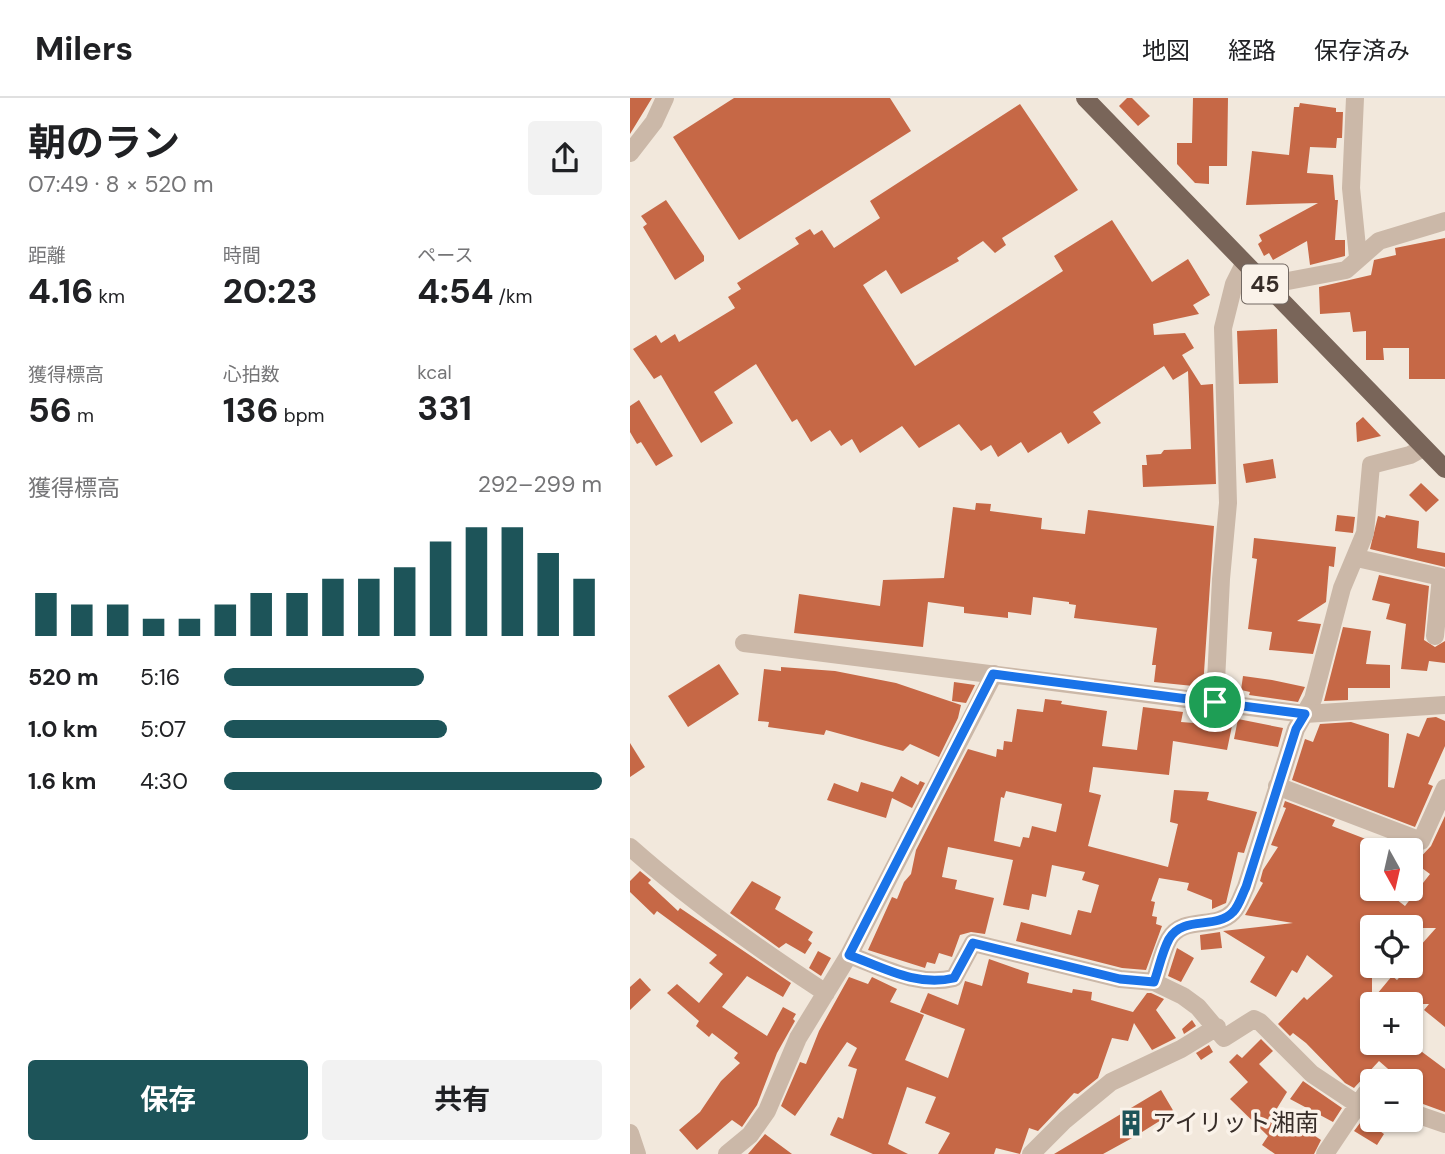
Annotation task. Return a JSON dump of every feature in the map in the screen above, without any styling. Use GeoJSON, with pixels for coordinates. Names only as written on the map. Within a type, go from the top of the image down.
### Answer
{"type":"FeatureCollection","features":[{"type":"Feature","properties":{"kind":"main road","name":"45"},"geometry":{"type":"LineString","coordinates":[[1085,98],[1445,469]]}},
{"type":"Feature","properties":{"kind":"street"},"geometry":{"type":"LineString","coordinates":[[630,153],[654,122],[665,98]]}},
{"type":"Feature","properties":{"kind":"street"},"geometry":{"type":"LineString","coordinates":[[1355,98],[1352,188],[1358,257]]}},
{"type":"Feature","properties":{"kind":"street"},"geometry":{"type":"LineString","coordinates":[[1267,285],[1346,270],[1358,257],[1380,241],[1445,221]]}},
{"type":"Feature","properties":{"kind":"street"},"geometry":{"type":"LineString","coordinates":[[1215,702],[1228,503],[1223,328],[1234,284],[1244,264]]}},
{"type":"Feature","properties":{"kind":"street"},"geometry":{"type":"LineString","coordinates":[[1154,982],[1169,939],[1176,931],[1186,925],[1225,918],[1235,911],[1246,887],[1296,729],[1313,699],[1342,588],[1357,558],[1365,533],[1371,465],[1410,455],[1423,448]]}},
{"type":"Feature","properties":{"kind":"street"},"geometry":{"type":"LineString","coordinates":[[1357,558],[1441,577],[1436,636]]}},
{"type":"Feature","properties":{"kind":"street"},"geometry":{"type":"LineString","coordinates":[[744,643],[1305,714],[1445,705]]}},
{"type":"Feature","properties":{"kind":"street"},"geometry":{"type":"LineString","coordinates":[[727,1154],[750,1135],[767,1111],[798,1038],[849,955],[993,674]]}},
{"type":"Feature","properties":{"kind":"street"},"geometry":{"type":"LineString","coordinates":[[1277,786],[1421,842],[1445,788]]}},
{"type":"Feature","properties":{"kind":"street"},"geometry":{"type":"LineString","coordinates":[[630,847],[692,901],[826,993]]}},
{"type":"Feature","properties":{"kind":"street"},"geometry":{"type":"LineString","coordinates":[[849,955],[925,983],[939,982],[954,978],[973,943],[1120,979],[1154,982],[1183,996],[1217,1027],[1224,1038],[1254,1019],[1260,1022],[1312,1074],[1356,1104]]}},
{"type":"Feature","properties":{"kind":"street"},"geometry":{"type":"LineString","coordinates":[[1031,1154],[1065,1120],[1111,1082],[1181,1049],[1217,1027]]}},
{"type":"Feature","properties":{"kind":"street"},"geometry":{"type":"LineString","coordinates":[[1325,1154],[1360,1100]]}},
{"type":"Feature","properties":{"kind":"street"},"geometry":{"type":"LineString","coordinates":[[1423,1116],[1445,1124]]}},
{"type":"Feature","properties":{"kind":"street"},"geometry":{"type":"LineString","coordinates":[[630,1133],[637,1154]]}},
{"type":"Feature","properties":{"kind":"building"},"geometry":{"type":"Polygon","coordinates":[[[630,98],[652,98],[630,134],[630,98]]]}},
{"type":"Feature","properties":{"kind":"building"},"geometry":{"type":"Polygon","coordinates":[[[734,98],[890,98],[911,131],[739,240],[673,137],[734,98]]]}},
{"type":"Feature","properties":{"kind":"building"},"geometry":{"type":"Polygon","coordinates":[[[1127,98],[1132,98],[1150,116],[1138,126],[1119,106],[1127,98]]]}},
{"type":"Feature","properties":{"kind":"building"},"geometry":{"type":"Polygon","coordinates":[[[1193,98],[1228,98],[1227,166],[1209,166],[1209,184],[1195,183],[1177,164],[1177,143],[1192,143],[1193,98]]]}},
{"type":"Feature","properties":{"kind":"building"},"geometry":{"type":"Polygon","coordinates":[[[1300,103],[1336,108],[1336,112],[1343,112],[1342,138],[1337,138],[1336,148],[1310,147],[1307,173],[1333,175],[1335,200],[1338,200],[1335,240],[1345,240],[1345,256],[1310,265],[1307,241],[1273,260],[1269,253],[1264,256],[1258,244],[1262,241],[1259,235],[1318,203],[1246,205],[1252,151],[1289,155],[1294,107],[1299,107],[1300,103]]]}},
{"type":"Feature","properties":{"kind":"building"},"geometry":{"type":"Polygon","coordinates":[[[1020,104],[1078,190],[1002,238],[1006,245],[995,253],[983,241],[957,258],[959,261],[901,294],[886,270],[863,285],[915,366],[1063,271],[1054,256],[1112,220],[1152,282],[1188,259],[1210,295],[1193,305],[1199,314],[1153,324],[1154,335],[1185,333],[1194,348],[1182,355],[1201,385],[1213,384],[1216,484],[1143,487],[1142,465],[1147,465],[1146,455],[1161,454],[1164,450],[1191,449],[1188,371],[1173,380],[1164,366],[1093,412],[1101,423],[1068,444],[1061,432],[1028,453],[1021,442],[998,457],[991,445],[981,451],[959,424],[919,448],[902,426],[860,453],[852,439],[841,446],[830,430],[811,442],[797,419],[792,422],[756,364],[714,392],[733,423],[701,443],[661,375],[654,379],[633,349],[656,335],[661,343],[675,334],[679,342],[735,308],[728,297],[741,289],[737,283],[799,244],[795,238],[810,229],[814,235],[822,230],[834,248],[880,218],[870,201],[1020,104]]]}},
{"type":"Feature","properties":{"kind":"building"},"geometry":{"type":"Polygon","coordinates":[[[666,200],[704,256],[704,261],[675,280],[643,227],[647,224],[641,216],[666,200]]]}},
{"type":"Feature","properties":{"kind":"building"},"geometry":{"type":"Polygon","coordinates":[[[1445,238],[1445,379],[1409,379],[1409,348],[1383,348],[1384,360],[1366,360],[1366,331],[1353,332],[1350,312],[1320,314],[1319,287],[1371,275],[1374,260],[1396,255],[1395,248],[1445,238]]]}},
{"type":"Feature","properties":{"kind":"building"},"geometry":{"type":"Polygon","coordinates":[[[1277,329],[1278,383],[1239,384],[1237,331],[1277,329]]]}},
{"type":"Feature","properties":{"kind":"building"},"geometry":{"type":"Polygon","coordinates":[[[639,400],[673,456],[656,466],[641,442],[637,444],[630,432],[630,406],[639,400]]]}},
{"type":"Feature","properties":{"kind":"building"},"geometry":{"type":"Polygon","coordinates":[[[1363,417],[1381,436],[1357,442],[1356,423],[1363,417]]]}},
{"type":"Feature","properties":{"kind":"building"},"geometry":{"type":"Polygon","coordinates":[[[1273,459],[1276,478],[1246,483],[1243,464],[1273,459]]]}},
{"type":"Feature","properties":{"kind":"building"},"geometry":{"type":"Polygon","coordinates":[[[1421,483],[1439,500],[1426,512],[1409,495],[1421,483]]]}},
{"type":"Feature","properties":{"kind":"building"},"geometry":{"type":"Polygon","coordinates":[[[976,503],[991,504],[990,511],[1042,518],[1041,529],[1085,534],[1088,510],[1214,526],[1203,687],[1154,682],[1156,665],[1152,665],[1157,628],[1074,618],[1076,605],[1033,597],[1031,615],[1008,612],[1008,618],[964,613],[964,607],[928,602],[923,647],[794,633],[799,594],[880,606],[883,580],[944,578],[953,507],[975,510],[976,503]]]}},
{"type":"Feature","properties":{"kind":"building"},"geometry":{"type":"Polygon","coordinates":[[[1337,515],[1355,517],[1353,533],[1335,531],[1337,515]]]}},
{"type":"Feature","properties":{"kind":"building"},"geometry":{"type":"Polygon","coordinates":[[[1386,515],[1419,521],[1417,548],[1445,553],[1445,567],[1370,549],[1378,516],[1385,518],[1386,515]]]}},
{"type":"Feature","properties":{"kind":"building"},"geometry":{"type":"Polygon","coordinates":[[[1254,538],[1336,547],[1334,567],[1329,566],[1326,602],[1297,621],[1321,624],[1313,654],[1269,650],[1272,632],[1248,629],[1257,559],[1252,558],[1254,538]]]}},
{"type":"Feature","properties":{"kind":"building"},"geometry":{"type":"Polygon","coordinates":[[[1379,575],[1429,586],[1424,640],[1435,647],[1445,641],[1445,663],[1429,661],[1427,671],[1401,669],[1406,624],[1386,619],[1390,604],[1372,600],[1379,575]]]}},
{"type":"Feature","properties":{"kind":"building"},"geometry":{"type":"Polygon","coordinates":[[[1343,627],[1371,631],[1366,664],[1390,665],[1390,688],[1348,688],[1348,700],[1324,701],[1343,627]]]}},
{"type":"Feature","properties":{"kind":"building"},"geometry":{"type":"Polygon","coordinates":[[[719,664],[739,694],[688,727],[668,696],[719,664]]]}},
{"type":"Feature","properties":{"kind":"building"},"geometry":{"type":"Polygon","coordinates":[[[781,667],[835,671],[896,683],[961,705],[958,718],[939,757],[910,744],[903,751],[826,730],[824,735],[768,727],[769,722],[758,721],[764,669],[781,671],[781,667]]]}},
{"type":"Feature","properties":{"kind":"building"},"geometry":{"type":"Polygon","coordinates":[[[1243,676],[1305,687],[1298,702],[1249,695],[1250,692],[1241,690],[1243,676]]]}},
{"type":"Feature","properties":{"kind":"building"},"geometry":{"type":"Polygon","coordinates":[[[954,682],[975,685],[966,703],[952,701],[954,682]]]}},
{"type":"Feature","properties":{"kind":"building"},"geometry":{"type":"Polygon","coordinates":[[[1045,699],[1107,711],[1102,746],[1137,750],[1143,707],[1183,712],[1181,722],[1232,726],[1227,750],[1173,741],[1169,775],[1093,767],[1089,792],[1101,795],[1088,846],[1168,867],[1178,824],[1170,822],[1174,790],[1209,792],[1207,800],[1257,812],[1244,853],[1238,852],[1226,903],[1212,909],[1212,900],[1187,890],[1189,883],[1159,878],[1151,901],[1155,902],[1152,916],[1157,917],[1156,924],[1162,926],[1146,970],[1122,968],[1016,941],[1021,922],[1071,935],[1078,910],[1091,913],[1099,885],[1082,880],[1085,872],[1052,865],[1046,897],[1032,894],[1029,910],[1003,905],[1013,860],[948,847],[942,877],[957,880],[955,889],[994,898],[985,934],[971,932],[960,935],[952,957],[939,953],[935,964],[927,962],[925,968],[868,950],[892,897],[897,899],[904,882],[911,874],[916,850],[968,749],[996,757],[997,749],[1003,750],[1004,741],[1012,742],[1017,709],[1043,712],[1045,699]],[[1006,791],[1004,798],[1001,797],[994,841],[1020,847],[1023,837],[1029,838],[1032,826],[1056,832],[1062,804],[1006,791]]]}},
{"type":"Feature","properties":{"kind":"building"},"geometry":{"type":"Polygon","coordinates":[[[1436,717],[1445,721],[1445,746],[1428,784],[1433,786],[1415,827],[1292,780],[1305,739],[1313,742],[1320,724],[1351,722],[1389,734],[1388,787],[1394,788],[1407,733],[1419,737],[1427,718],[1436,717]]]}},
{"type":"Feature","properties":{"kind":"building"},"geometry":{"type":"Polygon","coordinates":[[[1238,719],[1283,728],[1278,747],[1234,739],[1238,719]]]}},
{"type":"Feature","properties":{"kind":"building"},"geometry":{"type":"Polygon","coordinates":[[[630,743],[645,767],[630,777],[630,743]]]}},
{"type":"Feature","properties":{"kind":"building"},"geometry":{"type":"Polygon","coordinates":[[[901,776],[918,785],[920,781],[925,783],[912,808],[892,798],[886,818],[827,800],[834,783],[858,792],[861,782],[893,792],[901,776]]]}},
{"type":"Feature","properties":{"kind":"building"},"geometry":{"type":"Polygon","coordinates":[[[1285,801],[1335,820],[1332,826],[1363,838],[1360,838],[1360,901],[1399,901],[1405,906],[1409,901],[1423,901],[1423,883],[1430,874],[1423,869],[1423,854],[1431,846],[1445,816],[1445,1027],[1424,1010],[1429,1004],[1423,1004],[1423,992],[1379,992],[1390,978],[1423,978],[1423,943],[1436,928],[1423,928],[1423,915],[1360,915],[1360,978],[1372,978],[1372,992],[1360,992],[1360,1055],[1423,1055],[1423,1053],[1445,1069],[1445,1112],[1423,1104],[1423,1069],[1388,1069],[1379,1061],[1372,1069],[1360,1069],[1360,1082],[1354,1088],[1345,1083],[1306,1043],[1293,1033],[1290,1036],[1278,1024],[1304,997],[1307,1000],[1333,976],[1307,955],[1297,973],[1292,970],[1276,997],[1250,982],[1265,957],[1223,931],[1293,923],[1245,915],[1263,883],[1260,881],[1263,870],[1278,847],[1271,845],[1286,808],[1283,807],[1285,801]]]}},
{"type":"Feature","properties":{"kind":"building"},"geometry":{"type":"Polygon","coordinates":[[[640,871],[651,880],[648,883],[678,911],[680,908],[791,983],[783,997],[747,976],[722,1007],[767,1036],[783,1007],[796,1014],[793,1019],[795,1021],[777,1053],[757,1105],[742,1127],[732,1120],[697,1150],[679,1130],[700,1112],[721,1081],[740,1063],[734,1058],[738,1053],[712,1033],[709,1037],[696,1026],[699,1021],[667,993],[677,984],[699,1003],[723,974],[709,963],[717,955],[657,911],[654,915],[630,892],[630,881],[640,871]]]}},
{"type":"Feature","properties":{"kind":"building"},"geometry":{"type":"Polygon","coordinates":[[[752,881],[781,897],[775,909],[813,932],[808,940],[812,943],[805,954],[786,943],[779,948],[730,913],[752,881]]]}},
{"type":"Feature","properties":{"kind":"building"},"geometry":{"type":"Polygon","coordinates":[[[1220,932],[1222,948],[1201,950],[1200,935],[1220,932]]]}},
{"type":"Feature","properties":{"kind":"building"},"geometry":{"type":"Polygon","coordinates":[[[1177,948],[1194,958],[1181,982],[1168,976],[1177,948]]]}},
{"type":"Feature","properties":{"kind":"building"},"geometry":{"type":"Polygon","coordinates":[[[818,951],[831,958],[821,976],[809,968],[818,951]]]}},
{"type":"Feature","properties":{"kind":"building"},"geometry":{"type":"Polygon","coordinates":[[[989,959],[1029,973],[1027,983],[1072,993],[1073,989],[1092,992],[1091,1000],[1133,1012],[1147,993],[1151,993],[1164,999],[1156,1010],[1176,1038],[1152,1050],[1134,1023],[1128,1041],[1112,1038],[1098,1078],[1078,1094],[1074,1093],[1038,1131],[1029,1128],[1020,1154],[996,1148],[994,1154],[938,1154],[950,1133],[925,1123],[936,1097],[907,1087],[888,1144],[908,1154],[873,1154],[830,1135],[838,1117],[843,1119],[857,1069],[848,1066],[857,1048],[847,1042],[795,1116],[781,1106],[800,1062],[806,1064],[819,1031],[849,977],[868,984],[872,977],[897,989],[890,1002],[924,1015],[905,1060],[948,1078],[965,1029],[920,1012],[928,993],[958,1005],[965,981],[982,986],[989,959]]]}},
{"type":"Feature","properties":{"kind":"building"},"geometry":{"type":"Polygon","coordinates":[[[640,978],[651,990],[630,1010],[630,987],[640,978]]]}},
{"type":"Feature","properties":{"kind":"building"},"geometry":{"type":"Polygon","coordinates":[[[1192,1020],[1196,1026],[1184,1034],[1182,1029],[1192,1020]]]}},
{"type":"Feature","properties":{"kind":"building"},"geometry":{"type":"Polygon","coordinates":[[[1261,1039],[1273,1051],[1259,1064],[1287,1092],[1276,1110],[1321,1140],[1314,1154],[1275,1154],[1262,1145],[1268,1136],[1230,1099],[1248,1082],[1229,1062],[1237,1054],[1242,1058],[1261,1039]]]}},
{"type":"Feature","properties":{"kind":"building"},"geometry":{"type":"Polygon","coordinates":[[[1209,1045],[1213,1052],[1201,1060],[1196,1053],[1209,1045]]]}},
{"type":"Feature","properties":{"kind":"building"},"geometry":{"type":"Polygon","coordinates":[[[1303,1081],[1342,1108],[1333,1122],[1290,1099],[1303,1081]]]}},
{"type":"Feature","properties":{"kind":"building","name":"アイリット湘南"},"geometry":{"type":"Polygon","coordinates":[[[1161,1090],[1174,1112],[1134,1137],[1103,1154],[1054,1154],[1161,1090]]]}},
{"type":"Feature","properties":{"kind":"building"},"geometry":{"type":"Polygon","coordinates":[[[1360,1123],[1360,1132],[1384,1134],[1377,1145],[1354,1131],[1360,1123]]]}},
{"type":"Feature","properties":{"kind":"building"},"geometry":{"type":"Polygon","coordinates":[[[765,1134],[792,1154],[748,1154],[765,1134]]]}},
{"type":"Feature","properties":{"kind":"place","name":"アイリット湘南"},"geometry":{"type":"Point","coordinates":[1131,1123]}},
{"type":"Feature","properties":{"kind":"route"},"geometry":{"type":"LineString","coordinates":[[993,674],[1215,702],[1305,714],[1296,729],[1246,887],[1235,911],[1225,918],[1186,925],[1176,931],[1169,939],[1154,982],[1120,979],[973,943],[954,978],[939,982],[925,983],[849,955],[993,674]]}}]}
